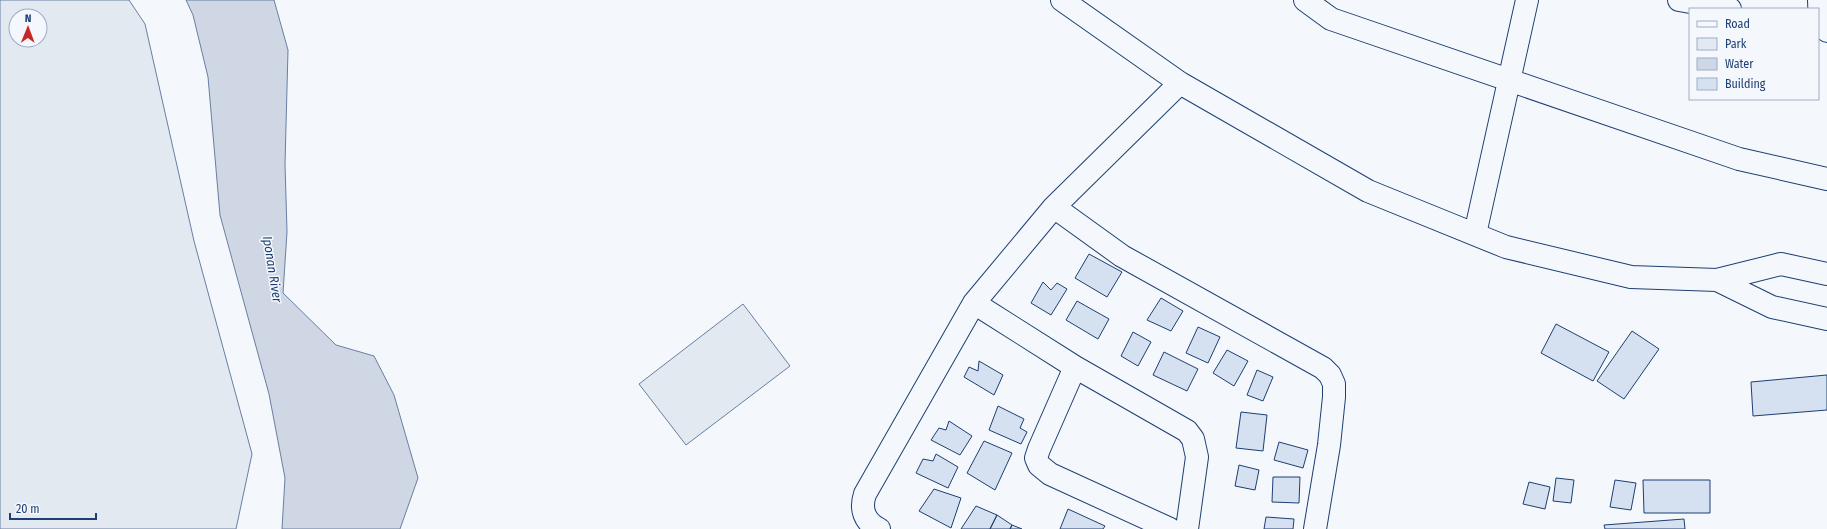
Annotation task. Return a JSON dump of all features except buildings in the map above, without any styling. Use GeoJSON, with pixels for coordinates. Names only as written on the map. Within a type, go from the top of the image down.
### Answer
{"type":"FeatureCollection","features":[{"type":"Feature","properties":{"kind":"street"},"geometry":{"type":"LineString","coordinates":[[1062,0],[1180,83],[1368,191],[1506,247],[1631,277],[1717,280],[1781,264],[1827,274]]}},
{"type":"Feature","properties":{"kind":"street"},"geometry":{"type":"LineString","coordinates":[[1305,0],[1331,19],[1510,81],[1739,159],[1827,179]]}},
{"type":"Feature","properties":{"kind":"street"},"geometry":{"type":"LineString","coordinates":[[1475,234],[1527,0]]}},
{"type":"Feature","properties":{"kind":"street"},"geometry":{"type":"LineString","coordinates":[[1679,0],[1724,8]]}},
{"type":"Feature","properties":{"kind":"street"},"geometry":{"type":"LineString","coordinates":[[1819,0],[1822,27]]}},
{"type":"Feature","properties":{"kind":"street"},"geometry":{"type":"LineString","coordinates":[[879,529],[871,525],[864,514],[862,505],[864,494],[974,303],[1054,207],[1180,83]]}},
{"type":"Feature","properties":{"kind":"street"},"geometry":{"type":"LineString","coordinates":[[1054,207],[1122,256],[1322,368],[1330,375],[1334,384],[1333,405],[1329,444],[1315,529]]}},
{"type":"Feature","properties":{"kind":"street"},"geometry":{"type":"LineString","coordinates":[[1717,280],[1772,307],[1827,319]]}},
{"type":"Feature","properties":{"kind":"street"},"geometry":{"type":"LineString","coordinates":[[974,303],[1075,367],[1187,431],[1193,439],[1197,457],[1187,529]]}},
{"type":"Feature","properties":{"kind":"street"},"geometry":{"type":"LineString","coordinates":[[1075,367],[1038,450],[1036,458],[1039,465],[1050,474],[1170,529]]}},
{"type":"Feature","properties":{"kind":"green space"},"geometry":{"type":"Polygon","coordinates":[[[0,0],[129,0],[145,24],[194,241],[252,454],[236,529],[0,529],[0,0]]]}},
{"type":"Feature","properties":{"kind":"green space"},"geometry":{"type":"Polygon","coordinates":[[[743,304],[790,366],[686,445],[639,384],[743,304]]]}},
{"type":"Feature","properties":{"kind":"water","name":"Iponan River"},"geometry":{"type":"Polygon","coordinates":[[[186,0],[274,0],[288,50],[285,164],[287,232],[283,293],[336,345],[374,356],[394,395],[418,478],[400,529],[282,529],[285,478],[269,394],[220,215],[208,77],[193,15],[186,0]]]}}]}
